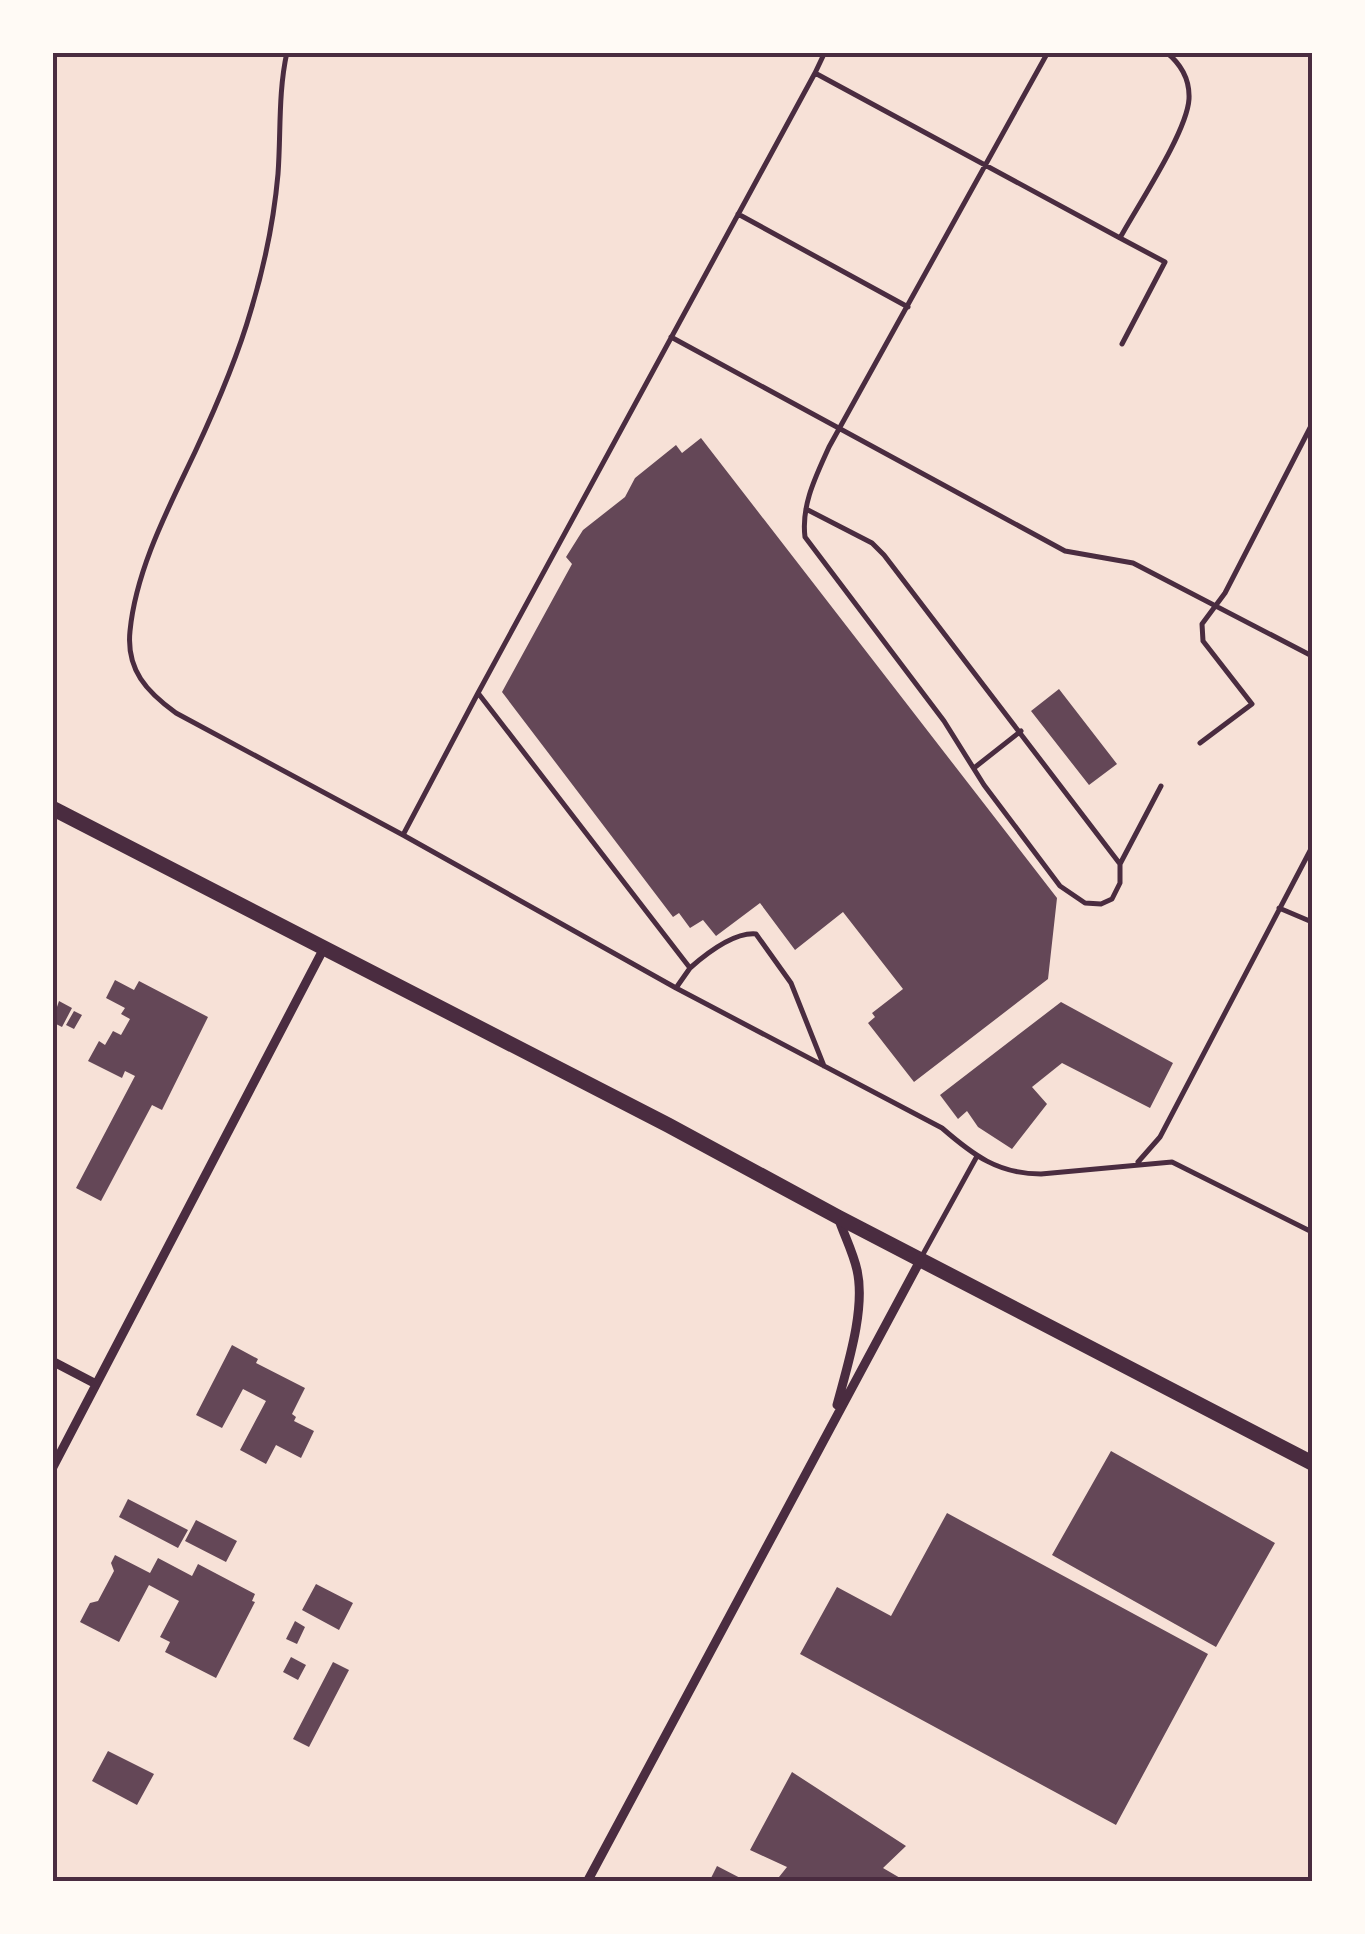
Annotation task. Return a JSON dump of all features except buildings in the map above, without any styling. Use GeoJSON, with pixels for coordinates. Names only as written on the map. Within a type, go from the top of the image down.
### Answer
{"type":"FeatureCollection","features":[{"type":"Feature","properties":{"kind":"main road"},"geometry":{"type":"LineString","coordinates":[[52,808],[1312,1463]]}},
{"type":"Feature","properties":{"kind":"street"},"geometry":{"type":"LineString","coordinates":[[52,1468],[324,947]]}},
{"type":"Feature","properties":{"kind":"street"},"geometry":{"type":"LineString","coordinates":[[832,1422],[851,1350],[859,1287],[838,1217]]}},
{"type":"Feature","properties":{"kind":"street"},"geometry":{"type":"LineString","coordinates":[[586,1882],[921,1259]]}},
{"type":"Feature","properties":{"kind":"street"},"geometry":{"type":"LineString","coordinates":[[52,1361],[96,1384]]}},
{"type":"Feature","properties":{"kind":"lane"},"geometry":{"type":"LineString","coordinates":[[287,52],[282,77],[278,174],[252,306],[236,358],[153,547],[130,632],[138,675],[151,695],[676,988],[942,1128],[976,1158],[994,1167],[1022,1174],[1172,1162],[1312,1232]]}},
{"type":"Feature","properties":{"kind":"lane"},"geometry":{"type":"LineString","coordinates":[[402,835],[825,52]]}},
{"type":"Feature","properties":{"kind":"lane"},"geometry":{"type":"LineString","coordinates":[[1048,52],[840,428],[812,484],[805,537],[1068,894],[1091,904],[1108,902],[1120,883],[1120,864],[1162,786]]}},
{"type":"Feature","properties":{"kind":"lane"},"geometry":{"type":"LineString","coordinates":[[1120,238],[1186,114],[1188,83],[1182,68],[1166,52]]}},
{"type":"Feature","properties":{"kind":"lane"},"geometry":{"type":"LineString","coordinates":[[815,72],[1165,262],[1122,344]]}},
{"type":"Feature","properties":{"kind":"lane"},"geometry":{"type":"LineString","coordinates":[[738,214],[908,307]]}},
{"type":"Feature","properties":{"kind":"lane"},"geometry":{"type":"LineString","coordinates":[[671,336],[1064,551],[1134,564],[1312,656]]}},
{"type":"Feature","properties":{"kind":"lane"},"geometry":{"type":"LineString","coordinates":[[1200,743],[1252,704],[1202,637],[1202,624],[1225,593],[1312,424]]}},
{"type":"Feature","properties":{"kind":"lane"},"geometry":{"type":"LineString","coordinates":[[806,509],[872,543],[884,555],[1120,864]]}},
{"type":"Feature","properties":{"kind":"lane"},"geometry":{"type":"LineString","coordinates":[[478,693],[690,968]]}},
{"type":"Feature","properties":{"kind":"lane"},"geometry":{"type":"LineString","coordinates":[[974,768],[1021,731]]}},
{"type":"Feature","properties":{"kind":"lane"},"geometry":{"type":"LineString","coordinates":[[1136,1164],[1160,1136],[1312,847]]}},
{"type":"Feature","properties":{"kind":"lane"},"geometry":{"type":"LineString","coordinates":[[1279,908],[1312,922]]}},
{"type":"Feature","properties":{"kind":"lane"},"geometry":{"type":"LineString","coordinates":[[676,988],[690,968],[718,948],[747,934],[756,934],[791,983],[826,1068]]}},
{"type":"Feature","properties":{"kind":"lane"},"geometry":{"type":"LineString","coordinates":[[921,1259],[976,1158]]}}]}
